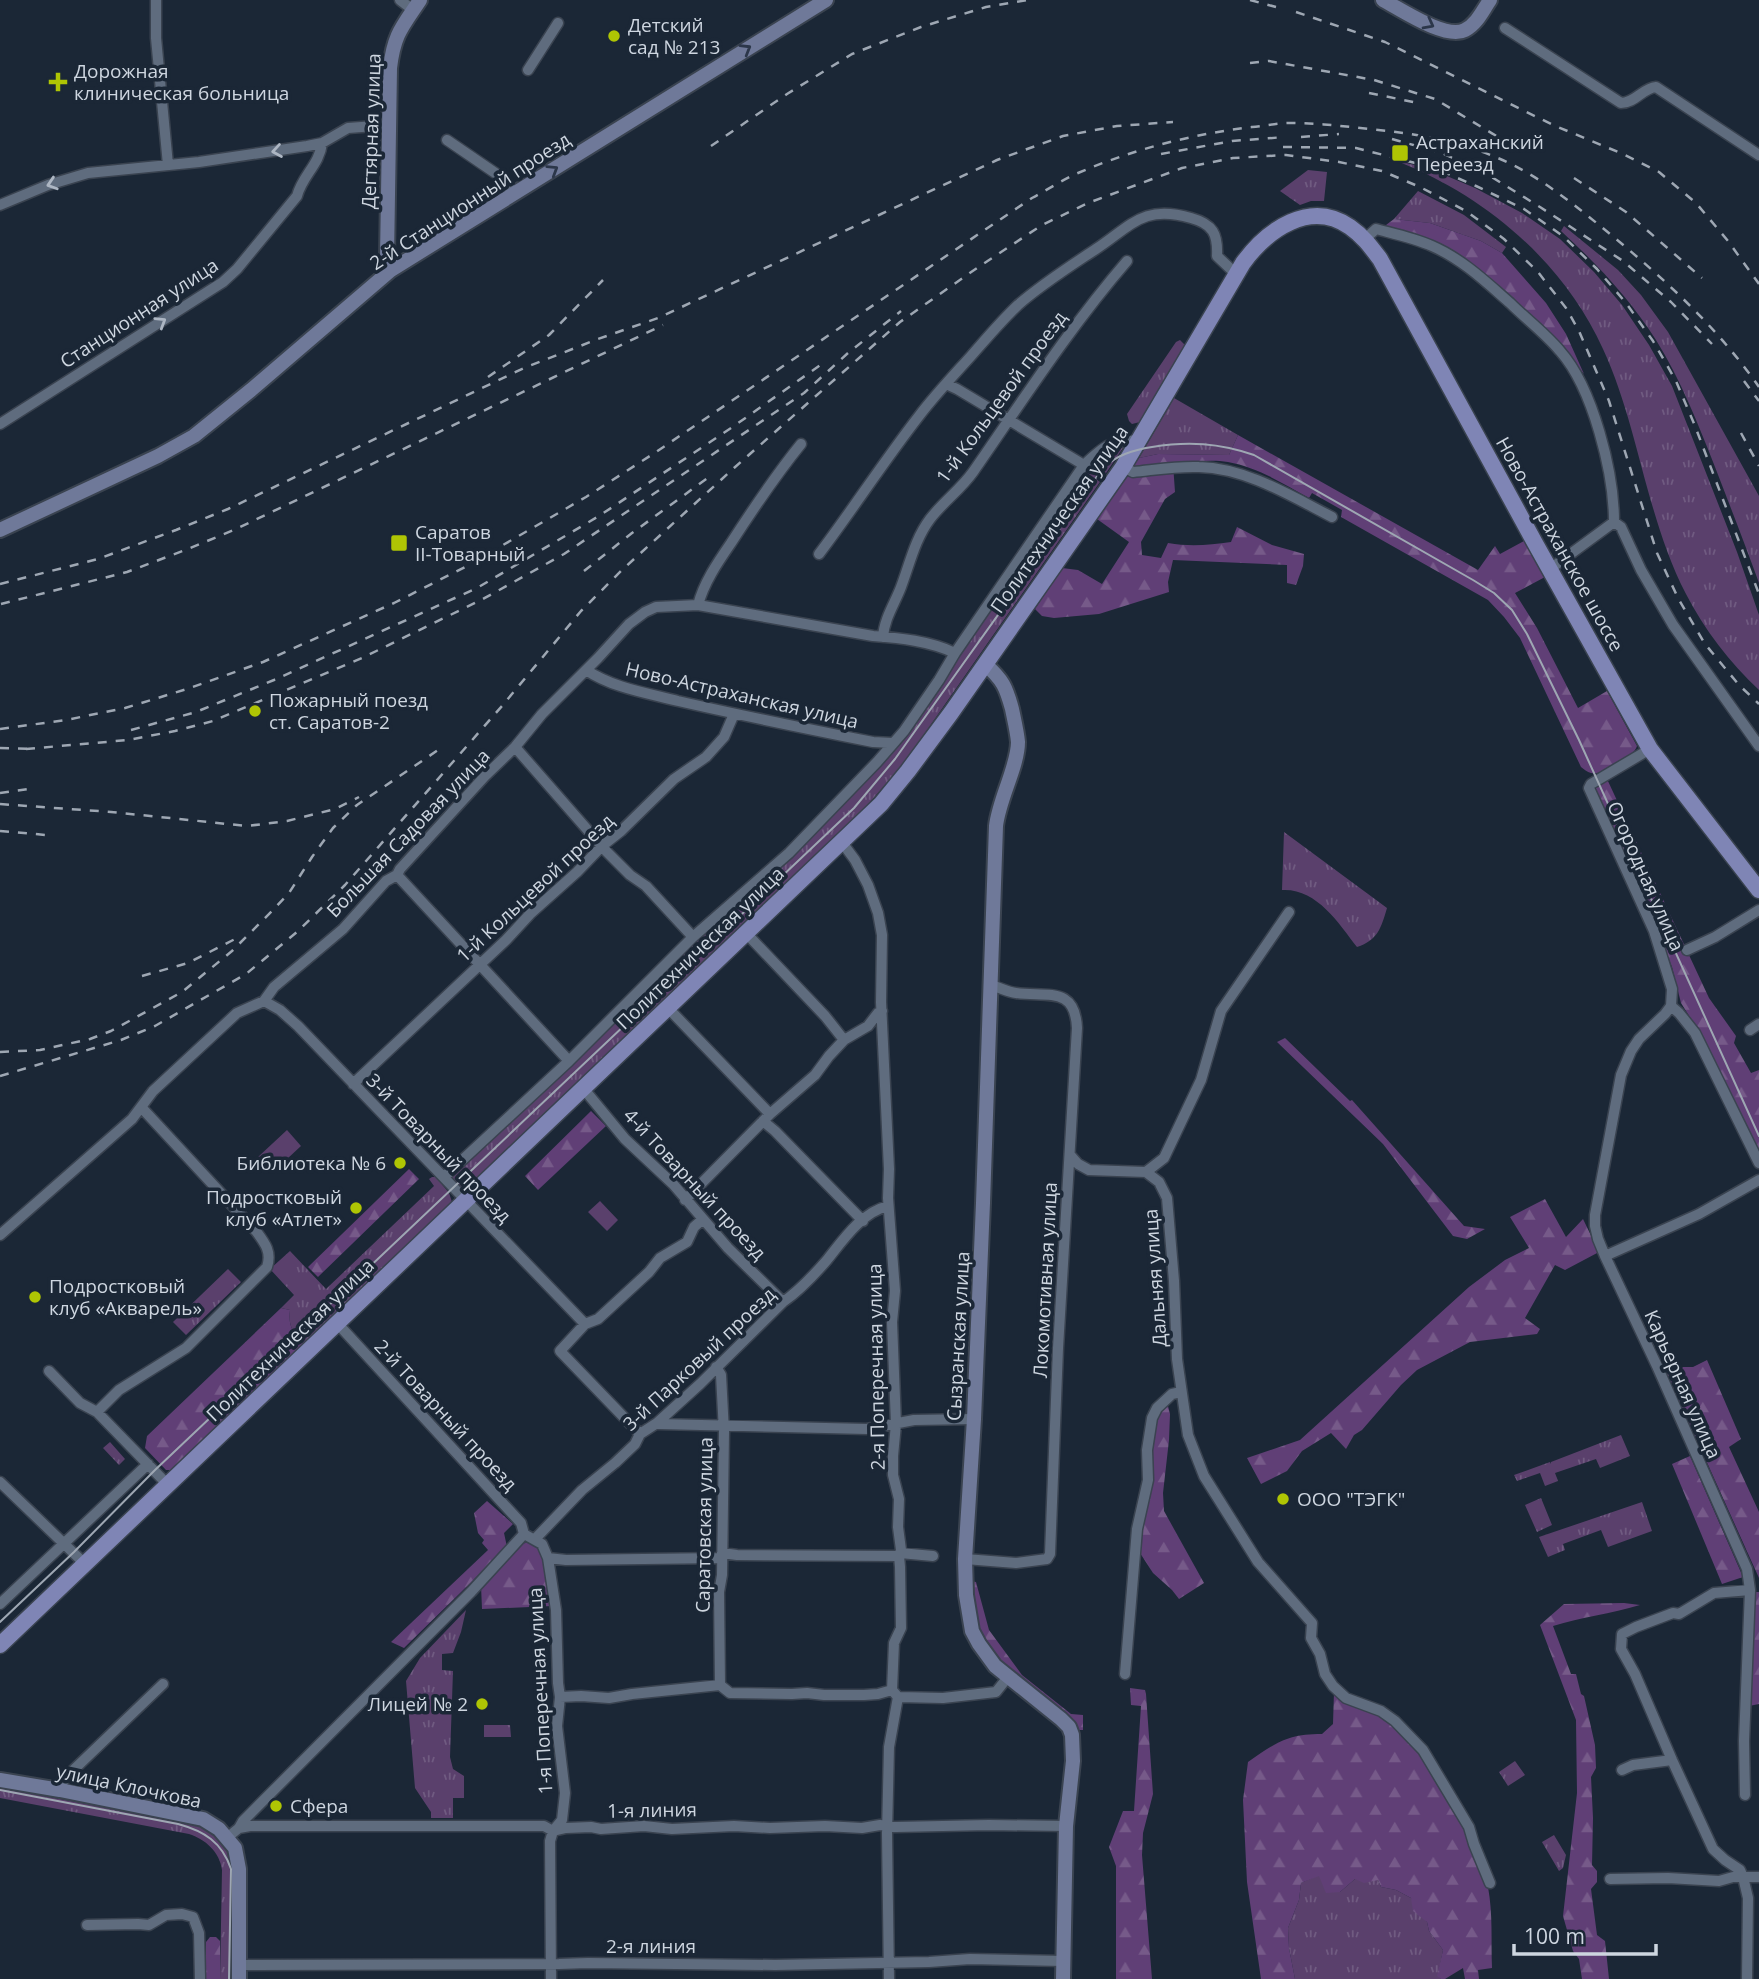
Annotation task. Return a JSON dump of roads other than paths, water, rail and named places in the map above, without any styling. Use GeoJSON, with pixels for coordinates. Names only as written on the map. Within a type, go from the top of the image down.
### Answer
{"type":"FeatureCollection","features":[{"type":"Feature","properties":{"kind":"main road","name":"Политехническая улица"},"geometry":{"type":"LineString","coordinates":[[0,1645],[881,804],[985,664],[1123,467],[1253,250],[1283,225],[1304,217],[1331,218]]}},
{"type":"Feature","properties":{"kind":"main road","name":"Ново-Астраханское шоссе"},"geometry":{"type":"LineString","coordinates":[[1331,218],[1349,226],[1365,239],[1389,273],[1650,750],[1759,890]]}},
{"type":"Feature","properties":{"kind":"street"},"geometry":{"type":"LineString","coordinates":[[156,0],[156,38],[168,165]]}},
{"type":"Feature","properties":{"kind":"street"},"geometry":{"type":"LineString","coordinates":[[400,0],[417,5]]}},
{"type":"Feature","properties":{"kind":"street","name":"2-й Станционный проезд"},"geometry":{"type":"LineString","coordinates":[[0,530],[158,456],[194,436],[391,270],[826,0]]}},
{"type":"Feature","properties":{"kind":"street"},"geometry":{"type":"LineString","coordinates":[[1383,0],[1442,31],[1456,34],[1475,22],[1490,0]]}},
{"type":"Feature","properties":{"kind":"street","name":"Дегтярная улица"},"geometry":{"type":"LineString","coordinates":[[391,270],[387,258],[390,68],[397,34],[417,5]]}},
{"type":"Feature","properties":{"kind":"street"},"geometry":{"type":"LineString","coordinates":[[528,70],[558,23]]}},
{"type":"Feature","properties":{"kind":"street"},"geometry":{"type":"LineString","coordinates":[[1504,28],[1621,103],[1627,103],[1648,88],[1657,87],[1759,155]]}},
{"type":"Feature","properties":{"kind":"street"},"geometry":{"type":"LineString","coordinates":[[0,205],[48,185],[88,173],[212,160],[322,143],[348,128],[389,125]]}},
{"type":"Feature","properties":{"kind":"street"},"geometry":{"type":"LineString","coordinates":[[447,140],[504,179],[514,195]]}},
{"type":"Feature","properties":{"kind":"street","name":"Станционная улица"},"geometry":{"type":"LineString","coordinates":[[0,424],[202,295],[237,269],[297,196],[300,186],[318,158],[322,143]]}},
{"type":"Feature","properties":{"kind":"street","name":"1-й Кольцевой проезд"},"geometry":{"type":"LineString","coordinates":[[819,554],[919,416],[999,324],[1041,286],[1141,217],[1168,214],[1189,217],[1207,224],[1218,243],[1217,256],[1220,261],[1237,274]]}},
{"type":"Feature","properties":{"kind":"street"},"geometry":{"type":"LineString","coordinates":[[1365,239],[1376,229],[1434,247],[1462,263],[1488,283],[1561,351],[1578,378],[1594,413],[1604,447],[1614,522]]}},
{"type":"Feature","properties":{"kind":"street","name":"1-й Кольцевой проезд"},"geometry":{"type":"LineString","coordinates":[[883,636],[883,628],[920,534],[931,517],[971,475],[1094,299],[1127,261]]}},
{"type":"Feature","properties":{"kind":"street"},"geometry":{"type":"LineString","coordinates":[[946,384],[1084,465]]}},
{"type":"Feature","properties":{"kind":"street"},"geometry":{"type":"LineString","coordinates":[[444,1177],[569,1060],[693,937],[789,853],[877,762],[904,731],[1084,465],[1099,450],[1115,442],[1140,440]]}},
{"type":"Feature","properties":{"kind":"street"},"geometry":{"type":"LineString","coordinates":[[801,444],[761,497],[712,573],[698,605],[941,646],[955,653]]}},
{"type":"Feature","properties":{"kind":"street"},"geometry":{"type":"LineString","coordinates":[[1123,467],[1133,472],[1200,467],[1238,474],[1276,488],[1332,517]]}},
{"type":"Feature","properties":{"kind":"street"},"geometry":{"type":"LineString","coordinates":[[1550,569],[1614,522]]}},
{"type":"Feature","properties":{"kind":"street"},"geometry":{"type":"LineString","coordinates":[[1614,522],[1621,527],[1641,570],[1673,625],[1759,746]]}},
{"type":"Feature","properties":{"kind":"street","name":"Большая Садовая улица"},"geometry":{"type":"LineString","coordinates":[[0,1235],[132,1119],[153,1091],[237,1013],[264,1001],[274,987],[343,929],[386,881],[397,875],[542,714],[629,624],[656,607],[698,605]]}},
{"type":"Feature","properties":{"kind":"street","name":"Сызранская улица"},"geometry":{"type":"LineString","coordinates":[[985,664],[1000,677],[1006,687],[1018,743],[997,818],[974,1419],[965,1559],[966,1595],[972,1631],[987,1656],[1008,1677],[1061,1719],[1072,1735],[1073,1761],[1066,1826],[1063,1979]]}},
{"type":"Feature","properties":{"kind":"street","name":"Ново-Астраханская улица"},"geometry":{"type":"LineString","coordinates":[[586,670],[597,678],[617,685],[734,714],[873,742],[893,743]]}},
{"type":"Feature","properties":{"kind":"street","name":"1-й Кольцевой проезд"},"geometry":{"type":"LineString","coordinates":[[353,1084],[674,779],[706,757],[724,737],[734,714]]}},
{"type":"Feature","properties":{"kind":"street"},"geometry":{"type":"LineString","coordinates":[[515,747],[602,846],[646,886],[693,937]]}},
{"type":"Feature","properties":{"kind":"street","name":"Огородная улица"},"geometry":{"type":"LineString","coordinates":[[1650,750],[1591,784],[1589,788],[1654,931],[1672,989],[1671,1006]]}},
{"type":"Feature","properties":{"kind":"street","name":"2-я Поперечная улица"},"geometry":{"type":"LineString","coordinates":[[841,841],[863,877],[878,913],[882,935],[888,1206],[895,1292],[892,1322],[896,1424],[893,1475],[899,1499],[901,1628],[894,1643],[895,1693],[888,1747],[889,1979]]}},
{"type":"Feature","properties":{"kind":"street"},"geometry":{"type":"LineString","coordinates":[[397,875],[569,1060]]}},
{"type":"Feature","properties":{"kind":"street"},"geometry":{"type":"LineString","coordinates":[[1687,950],[1715,937],[1759,910]]}},
{"type":"Feature","properties":{"kind":"street"},"geometry":{"type":"LineString","coordinates":[[1071,1156],[1089,1170],[1146,1172],[1164,1158],[1201,1080],[1221,1011],[1289,912]]}},
{"type":"Feature","properties":{"kind":"street"},"geometry":{"type":"LineString","coordinates":[[747,933],[825,1016],[844,1041]]}},
{"type":"Feature","properties":{"kind":"street","name":"Локомотивная улица"},"geometry":{"type":"LineString","coordinates":[[965,1559],[1016,1563],[1047,1559],[1050,1554],[1058,1349],[1077,1028],[1076,1014],[1070,1003],[1057,996],[1012,993],[990,985]]}},
{"type":"Feature","properties":{"kind":"street","name":"3-й Товарный проезд"},"geometry":{"type":"LineString","coordinates":[[264,1001],[289,1018],[584,1324]]}},
{"type":"Feature","properties":{"kind":"street"},"geometry":{"type":"LineString","coordinates":[[1671,1006],[1695,1033],[1759,1163]]}},
{"type":"Feature","properties":{"kind":"street","name":"Карьерная улица"},"geometry":{"type":"LineString","coordinates":[[1671,1006],[1639,1039],[1621,1075],[1595,1226],[1605,1256],[1747,1569],[1750,1590],[1744,1741],[1745,1795]]}},
{"type":"Feature","properties":{"kind":"street"},"geometry":{"type":"LineString","coordinates":[[668,1007],[775,1131],[863,1221]]}},
{"type":"Feature","properties":{"kind":"street"},"geometry":{"type":"LineString","coordinates":[[685,1200],[766,1118],[815,1075],[844,1041],[868,1026],[882,1011]]}},
{"type":"Feature","properties":{"kind":"street","name":"4-й Товарный проезд"},"geometry":{"type":"LineString","coordinates":[[583,1088],[625,1139],[673,1184],[728,1248],[783,1302]]}},
{"type":"Feature","properties":{"kind":"street"},"geometry":{"type":"LineString","coordinates":[[97,1412],[119,1390],[186,1348],[267,1267],[269,1254],[267,1246],[256,1231],[141,1107]]}},
{"type":"Feature","properties":{"kind":"street","name":"Дальняя улица"},"geometry":{"type":"LineString","coordinates":[[1146,1172],[1159,1182],[1167,1198],[1181,1392],[1188,1435],[1204,1476],[1258,1562],[1312,1623],[1311,1638],[1320,1654],[1325,1674],[1333,1686],[1346,1698],[1381,1711],[1395,1721],[1423,1750],[1469,1827],[1490,1883]]}},
{"type":"Feature","properties":{"kind":"street"},"geometry":{"type":"LineString","coordinates":[[1605,1256],[1699,1214],[1759,1180]]}},
{"type":"Feature","properties":{"kind":"street","name":"3-й Парковый проезд"},"geometry":{"type":"LineString","coordinates":[[535,1539],[582,1490],[635,1444],[640,1434],[657,1423],[793,1295],[863,1221],[879,1208],[888,1206]]}},
{"type":"Feature","properties":{"kind":"street"},"geometry":{"type":"LineString","coordinates":[[640,1434],[560,1351],[584,1324],[598,1319],[649,1272],[660,1258],[687,1242],[694,1227],[703,1219]]}},
{"type":"Feature","properties":{"kind":"street","name":"2-й Товарный проезд"},"geometry":{"type":"LineString","coordinates":[[337,1323],[522,1523],[524,1534]]}},
{"type":"Feature","properties":{"kind":"street","name":"Саратовская улица"},"geometry":{"type":"LineString","coordinates":[[716,1367],[721,1375],[724,1426],[722,1575],[719,1592],[720,1685]]}},
{"type":"Feature","properties":{"kind":"street"},"geometry":{"type":"LineString","coordinates":[[49,1371],[80,1403],[97,1412],[168,1485]]}},
{"type":"Feature","properties":{"kind":"street"},"geometry":{"type":"LineString","coordinates":[[1125,1674],[1138,1529],[1148,1480],[1147,1450],[1152,1418],[1157,1408],[1172,1394],[1181,1392]]}},
{"type":"Feature","properties":{"kind":"street"},"geometry":{"type":"LineString","coordinates":[[657,1423],[867,1429],[914,1420],[974,1419]]}},
{"type":"Feature","properties":{"kind":"street"},"geometry":{"type":"LineString","coordinates":[[0,1604],[148,1464]]}},
{"type":"Feature","properties":{"kind":"street"},"geometry":{"type":"LineString","coordinates":[[0,1482],[85,1564]]}},
{"type":"Feature","properties":{"kind":"street"},"geometry":{"type":"LineString","coordinates":[[239,1972],[239,1869],[233,1832],[462,1601],[524,1534],[535,1539]]}},
{"type":"Feature","properties":{"kind":"street","name":"1-я Поперечная улица"},"geometry":{"type":"LineString","coordinates":[[535,1539],[542,1544],[548,1558],[556,1610],[560,1697],[557,1726],[565,1793],[562,1820],[552,1830],[550,1841],[551,1979]]}},
{"type":"Feature","properties":{"kind":"street"},"geometry":{"type":"LineString","coordinates":[[548,1558],[933,1556]]}},
{"type":"Feature","properties":{"kind":"street"},"geometry":{"type":"LineString","coordinates":[[1747,1979],[1748,1898],[1743,1877],[1740,1870],[1713,1849],[1635,1674],[1621,1649],[1622,1634],[1648,1622],[1679,1614],[1714,1593],[1750,1590]]}},
{"type":"Feature","properties":{"kind":"street"},"geometry":{"type":"LineString","coordinates":[[560,1697],[609,1698],[720,1685],[730,1693],[895,1693],[943,1698],[996,1692],[1008,1677]]}},
{"type":"Feature","properties":{"kind":"street"},"geometry":{"type":"LineString","coordinates":[[60,1790],[64,1779],[163,1684]]}},
{"type":"Feature","properties":{"kind":"street"},"geometry":{"type":"LineString","coordinates":[[1622,1770],[1633,1765],[1672,1760]]}},
{"type":"Feature","properties":{"kind":"street","name":"улица Клочкова"},"geometry":{"type":"LineString","coordinates":[[0,1780],[203,1819],[219,1829],[233,1832]]}},
{"type":"Feature","properties":{"kind":"street","name":"1-я линия"},"geometry":{"type":"LineString","coordinates":[[233,1832],[250,1826],[472,1825],[544,1826],[552,1830],[644,1826],[672,1829],[734,1826],[1066,1826]]}},
{"type":"Feature","properties":{"kind":"street"},"geometry":{"type":"LineString","coordinates":[[1610,1879],[1719,1881],[1759,1877]]}},
{"type":"Feature","properties":{"kind":"street"},"geometry":{"type":"LineString","coordinates":[[87,1926],[138,1923],[149,1925],[166,1915],[182,1914],[193,1917],[199,1933],[200,1979]]}},
{"type":"Feature","properties":{"kind":"street","name":"2-я линия"},"geometry":{"type":"LineString","coordinates":[[239,1972],[551,1964],[775,1965],[970,1959],[1063,1961]]}},
{"type":"Feature","properties":{"kind":"tram line"},"geometry":{"type":"LineString","coordinates":[[0,1622],[155,1470],[854,808],[895,759],[1103,468],[1120,456],[1138,450],[1178,444],[1203,444],[1254,455],[1473,580],[1494,593],[1512,610],[1527,634],[1579,740],[1759,1136]]}},
{"type":"Feature","properties":{"kind":"tram line"},"geometry":{"type":"LineString","coordinates":[[0,1790],[178,1824],[211,1839],[223,1852],[231,1869],[229,1979]]}},
{"type":"Feature","properties":{"kind":"railway"},"geometry":{"type":"LineString","coordinates":[[711,146],[852,54],[921,27],[986,7],[1028,0]]}},
{"type":"Feature","properties":{"kind":"railway"},"geometry":{"type":"LineString","coordinates":[[1250,0],[1276,7]]}},
{"type":"Feature","properties":{"kind":"railway"},"geometry":{"type":"LineString","coordinates":[[1296,12],[1385,42],[1553,125],[1659,172],[1696,203],[1759,284]]}},
{"type":"Feature","properties":{"kind":"railway"},"geometry":{"type":"LineString","coordinates":[[1250,63],[1269,61],[1374,80],[1435,99],[1503,140]]}},
{"type":"Feature","properties":{"kind":"railway"},"geometry":{"type":"LineString","coordinates":[[1369,93],[1418,103]]}},
{"type":"Feature","properties":{"kind":"railway"},"geometry":{"type":"LineString","coordinates":[[0,584],[98,559],[228,509],[524,368],[658,318],[997,160],[1063,136],[1117,126],[1173,122]]}},
{"type":"Feature","properties":{"kind":"railway"},"geometry":{"type":"LineString","coordinates":[[0,729],[125,708],[187,689],[263,662],[394,603],[465,567],[586,497],[1032,198],[1099,164],[1208,134],[1284,123],[1339,126],[1432,138],[1478,150],[1508,162],[1562,196],[1643,262],[1705,321],[1759,387]]}},
{"type":"Feature","properties":{"kind":"railway"},"geometry":{"type":"LineString","coordinates":[[1301,137],[1339,134]]}},
{"type":"Feature","properties":{"kind":"railway"},"geometry":{"type":"LineString","coordinates":[[1161,154],[1232,141],[1285,137]]}},
{"type":"Feature","properties":{"kind":"railway"},"geometry":{"type":"LineString","coordinates":[[1392,139],[1442,153],[1490,176],[1540,207],[1623,261],[1671,302],[1712,344]]}},
{"type":"Feature","properties":{"kind":"railway"},"geometry":{"type":"LineString","coordinates":[[1283,147],[1356,148],[1431,167]]}},
{"type":"Feature","properties":{"kind":"railway"},"geometry":{"type":"LineString","coordinates":[[0,1076],[121,1040],[155,1026],[246,974],[297,932],[345,885],[502,706],[581,611],[622,570],[900,322],[1042,225],[1088,203],[1182,168],[1233,158],[1286,155],[1382,171],[1466,211],[1504,239],[1538,272],[1566,308],[1579,331],[1609,401],[1657,553],[1678,598],[1705,644],[1739,685],[1759,704]]}},
{"type":"Feature","properties":{"kind":"railway"},"geometry":{"type":"LineString","coordinates":[[1425,164],[1524,209],[1563,236],[1597,269],[1626,303],[1653,341],[1676,381],[1759,594]]}},
{"type":"Feature","properties":{"kind":"railway"},"geometry":{"type":"LineString","coordinates":[[1574,178],[1626,212],[1702,278]]}},
{"type":"Feature","properties":{"kind":"railway"},"geometry":{"type":"LineString","coordinates":[[488,377],[549,335],[603,280]]}},
{"type":"Feature","properties":{"kind":"railway"},"geometry":{"type":"LineString","coordinates":[[26,749],[128,740],[213,721],[362,658],[483,599],[564,554],[804,393],[848,353],[901,311]]}},
{"type":"Feature","properties":{"kind":"railway"},"geometry":{"type":"LineString","coordinates":[[1,604],[127,572],[236,529],[663,325]]}},
{"type":"Feature","properties":{"kind":"railway"},"geometry":{"type":"LineString","coordinates":[[131,730],[196,712],[274,680],[477,588],[599,516],[826,361]]}},
{"type":"Feature","properties":{"kind":"railway"},"geometry":{"type":"LineString","coordinates":[[1744,381],[1759,401]]}},
{"type":"Feature","properties":{"kind":"railway"},"geometry":{"type":"LineString","coordinates":[[1741,433],[1759,466]]}},
{"type":"Feature","properties":{"kind":"railway"},"geometry":{"type":"LineString","coordinates":[[584,571],[709,477]]}},
{"type":"Feature","properties":{"kind":"railway"},"geometry":{"type":"LineString","coordinates":[[0,1052],[40,1050],[90,1039],[111,1031],[182,992],[232,951],[289,893],[333,828],[357,805],[444,746]]}},
{"type":"Feature","properties":{"kind":"railway"},"geometry":{"type":"LineString","coordinates":[[0,748],[35,749]]}},
{"type":"Feature","properties":{"kind":"railway"},"geometry":{"type":"LineString","coordinates":[[0,793],[28,789]]}},
{"type":"Feature","properties":{"kind":"railway"},"geometry":{"type":"LineString","coordinates":[[0,804],[247,826],[287,821],[335,809],[359,797]]}},
{"type":"Feature","properties":{"kind":"railway"},"geometry":{"type":"LineString","coordinates":[[0,831],[46,835]]}},
{"type":"Feature","properties":{"kind":"railway"},"geometry":{"type":"LineString","coordinates":[[142,976],[188,963],[239,937]]}},
{"type":"Feature","properties":{"kind":"place","name":"Детский сад № 213"},"geometry":{"type":"Point","coordinates":[614,36]}},
{"type":"Feature","properties":{"kind":"place","name":"Дорожная клиническая больница"},"geometry":{"type":"Point","coordinates":[58,82]}},
{"type":"Feature","properties":{"kind":"place","name":"Астраханский Переезд"},"geometry":{"type":"Point","coordinates":[1400,153]}},
{"type":"Feature","properties":{"kind":"place","name":"Саратов II-Товарный"},"geometry":{"type":"Point","coordinates":[399,543]}},
{"type":"Feature","properties":{"kind":"place","name":"Пожарный поезд ст. Саратов-2"},"geometry":{"type":"Point","coordinates":[255,711]}},
{"type":"Feature","properties":{"kind":"place","name":"Библиотека № 6"},"geometry":{"type":"Point","coordinates":[400,1163]}},
{"type":"Feature","properties":{"kind":"place","name":"Подростковый клуб «Атлет»"},"geometry":{"type":"Point","coordinates":[356,1208]}},
{"type":"Feature","properties":{"kind":"place","name":"Подростковый клуб «Акварель»"},"geometry":{"type":"Point","coordinates":[35,1297]}},
{"type":"Feature","properties":{"kind":"place","name":"ООО \"ТЭГК\""},"geometry":{"type":"Point","coordinates":[1283,1499]}},
{"type":"Feature","properties":{"kind":"place","name":"Лицей № 2"},"geometry":{"type":"Point","coordinates":[482,1704]}},
{"type":"Feature","properties":{"kind":"place","name":"Сфера"},"geometry":{"type":"Point","coordinates":[276,1806]}}]}
